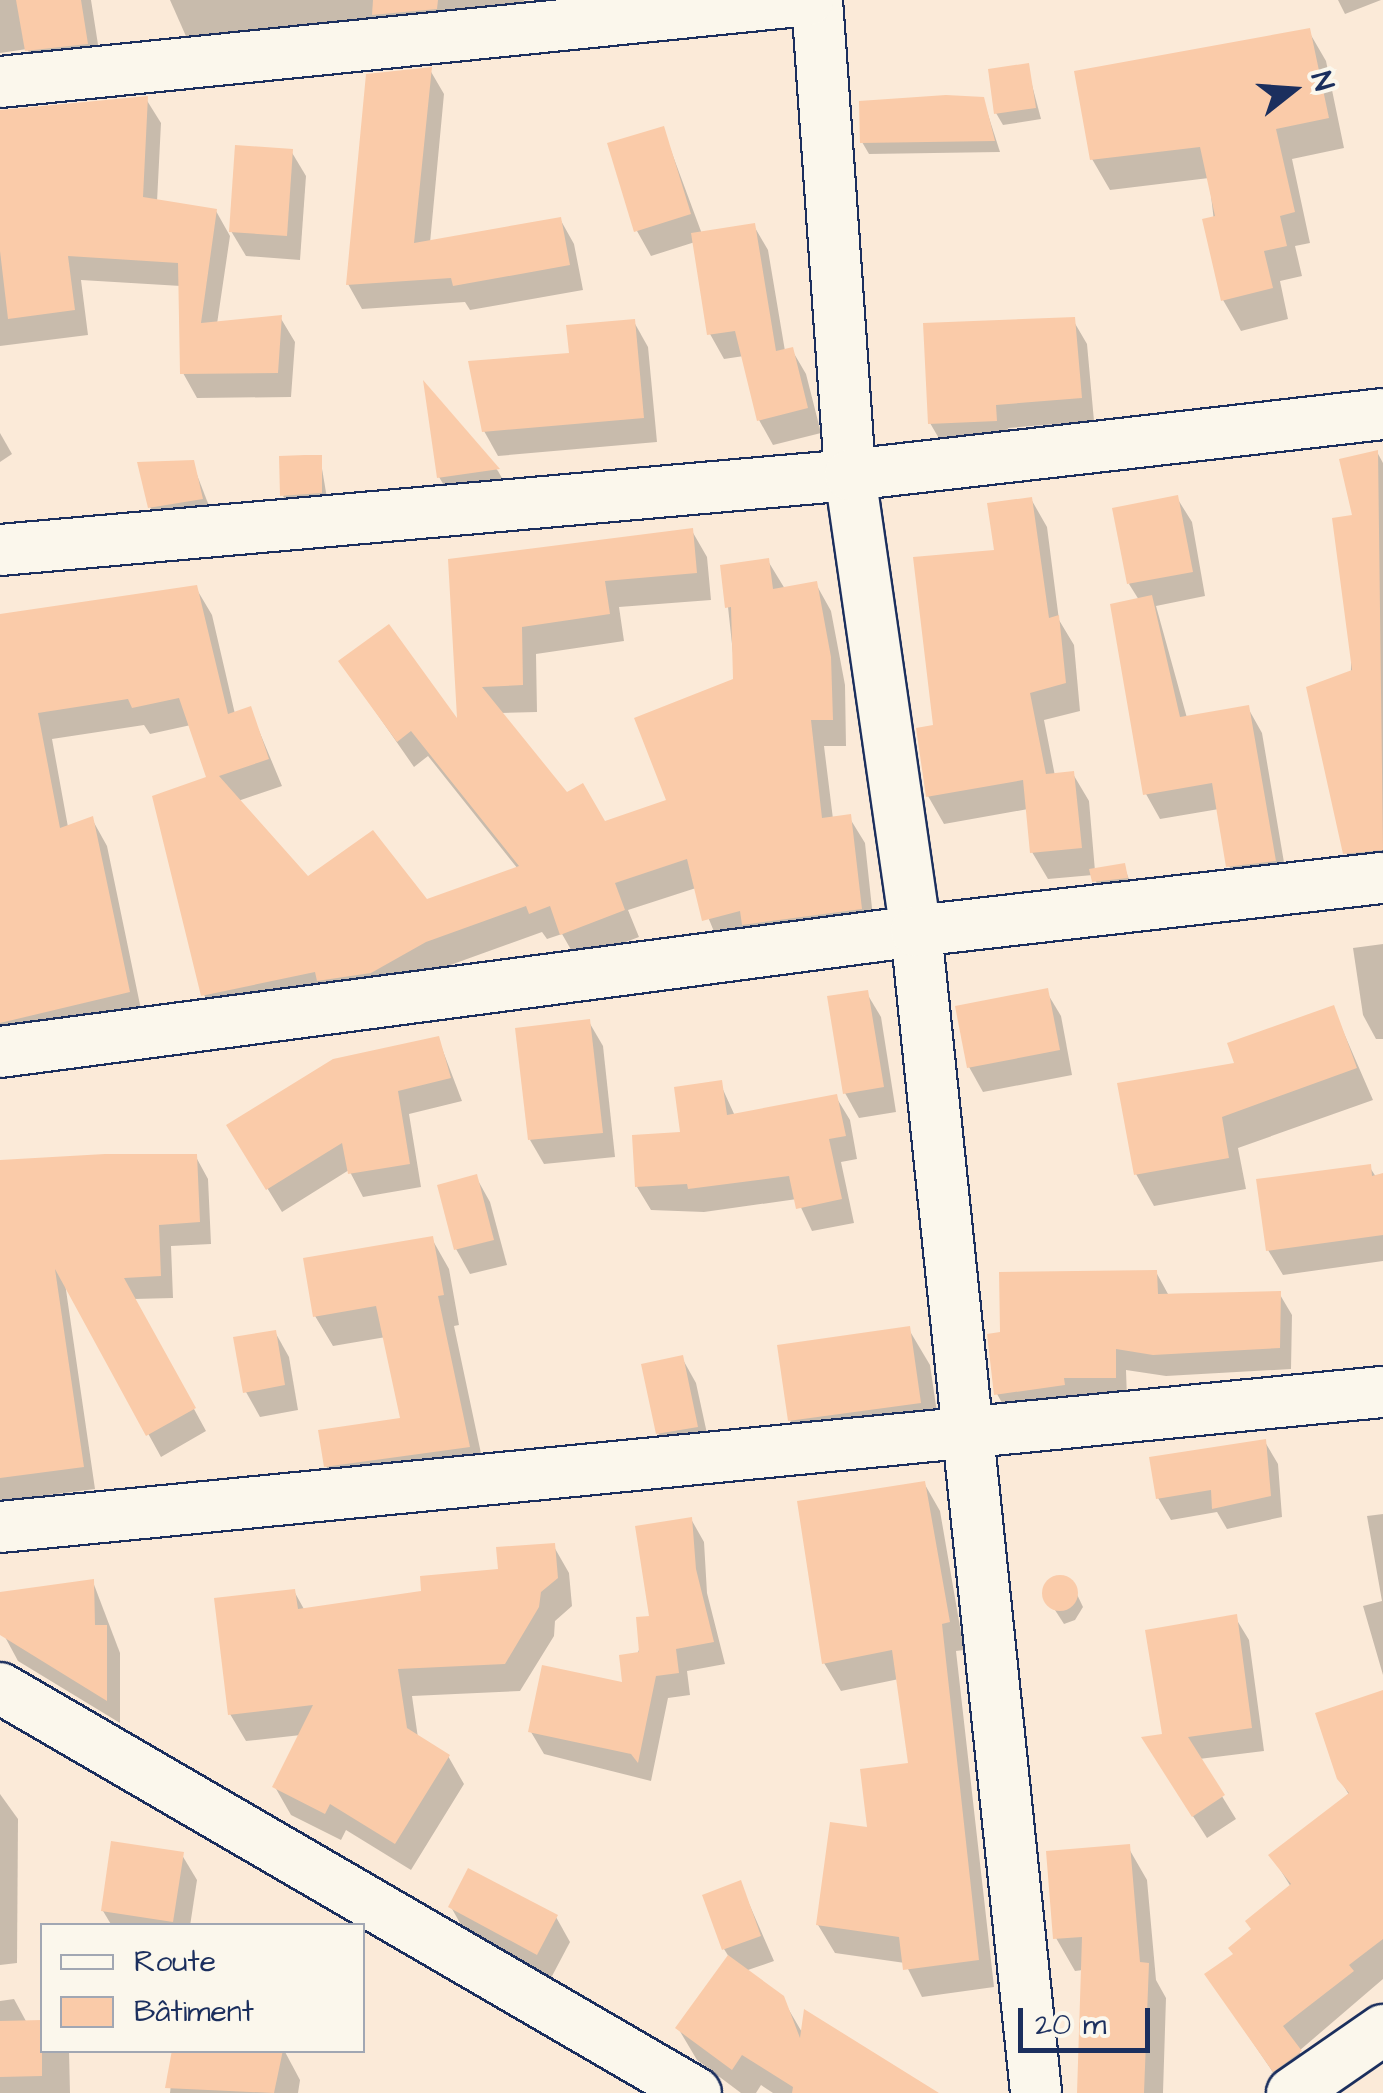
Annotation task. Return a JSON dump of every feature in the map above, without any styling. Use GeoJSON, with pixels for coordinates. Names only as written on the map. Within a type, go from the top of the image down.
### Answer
{"type":"FeatureCollection","features":[{"type":"Feature","properties":{"kind":"street"},"geometry":{"type":"LineString","coordinates":[[0,82],[808,0]]}},
{"type":"Feature","properties":{"kind":"street"},"geometry":{"type":"LineString","coordinates":[[817,0],[850,475],[916,931],[1036,2093]]}},
{"type":"Feature","properties":{"kind":"street"},"geometry":{"type":"LineString","coordinates":[[0,550],[850,475],[1383,414]]}},
{"type":"Feature","properties":{"kind":"street"},"geometry":{"type":"LineString","coordinates":[[0,1052],[916,931],[1383,878]]}},
{"type":"Feature","properties":{"kind":"street"},"geometry":{"type":"LineString","coordinates":[[0,1527],[1383,1392]]}},
{"type":"Feature","properties":{"kind":"street"},"geometry":{"type":"LineString","coordinates":[[0,1688],[696,2093]]}},
{"type":"Feature","properties":{"kind":"street"},"geometry":{"type":"LineString","coordinates":[[1292,2093],[1383,2030]]}},
{"type":"Feature","properties":{"kind":"building"},"geometry":{"type":"Polygon","coordinates":[[[16,0],[81,0],[88,44],[25,51],[16,0]]]}},
{"type":"Feature","properties":{"kind":"building"},"geometry":{"type":"Polygon","coordinates":[[[373,0],[438,0],[437,9],[372,15],[373,0]]]}},
{"type":"Feature","properties":{"kind":"building"},"geometry":{"type":"Polygon","coordinates":[[[1310,28],[1329,118],[1276,129],[1295,212],[1280,216],[1287,246],[1264,251],[1273,288],[1221,301],[1202,219],[1215,216],[1200,147],[1090,160],[1074,71],[1310,28]]]}},
{"type":"Feature","properties":{"kind":"building"},"geometry":{"type":"Polygon","coordinates":[[[1029,63],[1036,108],[994,114],[988,69],[1029,63]]]}},
{"type":"Feature","properties":{"kind":"building"},"geometry":{"type":"Polygon","coordinates":[[[432,67],[414,243],[561,217],[570,265],[453,286],[451,278],[346,285],[366,74],[432,67]]]}},
{"type":"Feature","properties":{"kind":"building"},"geometry":{"type":"Polygon","coordinates":[[[946,95],[984,97],[995,141],[860,143],[859,101],[946,95]]]}},
{"type":"Feature","properties":{"kind":"building"},"geometry":{"type":"Polygon","coordinates":[[[148,96],[143,197],[217,209],[201,323],[282,315],[278,373],[180,374],[178,263],[68,256],[75,310],[8,319],[0,251],[0,110],[148,96]]]}},
{"type":"Feature","properties":{"kind":"building"},"geometry":{"type":"Polygon","coordinates":[[[664,126],[691,214],[634,232],[607,143],[664,126]]]}},
{"type":"Feature","properties":{"kind":"building"},"geometry":{"type":"Polygon","coordinates":[[[235,145],[293,149],[287,236],[229,232],[235,145]]]}},
{"type":"Feature","properties":{"kind":"building"},"geometry":{"type":"Polygon","coordinates":[[[755,223],[776,351],[793,347],[808,408],[757,421],[735,331],[707,335],[691,233],[755,223]]]}},
{"type":"Feature","properties":{"kind":"building"},"geometry":{"type":"Polygon","coordinates":[[[1075,317],[1082,398],[996,405],[997,421],[928,424],[923,323],[1075,317]]]}},
{"type":"Feature","properties":{"kind":"building"},"geometry":{"type":"Polygon","coordinates":[[[635,319],[644,418],[482,432],[468,361],[569,353],[566,325],[635,319]]]}},
{"type":"Feature","properties":{"kind":"building"},"geometry":{"type":"Polygon","coordinates":[[[423,380],[500,469],[437,478],[423,380]]]}},
{"type":"Feature","properties":{"kind":"building"},"geometry":{"type":"Polygon","coordinates":[[[1378,450],[1383,850],[1343,854],[1306,687],[1352,670],[1332,518],[1352,515],[1339,459],[1378,450]]]}},
{"type":"Feature","properties":{"kind":"building"},"geometry":{"type":"Polygon","coordinates":[[[322,455],[322,493],[280,496],[279,456],[322,455]]]}},
{"type":"Feature","properties":{"kind":"building"},"geometry":{"type":"Polygon","coordinates":[[[194,460],[203,499],[148,508],[137,462],[194,460]]]}},
{"type":"Feature","properties":{"kind":"building"},"geometry":{"type":"Polygon","coordinates":[[[1178,495],[1193,572],[1127,584],[1112,508],[1178,495]]]}},
{"type":"Feature","properties":{"kind":"building"},"geometry":{"type":"Polygon","coordinates":[[[1032,497],[1049,618],[1059,615],[1066,683],[1030,693],[1046,774],[1074,771],[1082,848],[1030,853],[1023,780],[926,797],[916,728],[933,725],[913,557],[994,550],[987,503],[1032,497]]]}},
{"type":"Feature","properties":{"kind":"building"},"geometry":{"type":"Polygon","coordinates":[[[693,528],[697,573],[605,581],[610,614],[522,627],[523,685],[482,687],[567,792],[583,783],[605,821],[666,800],[634,718],[733,679],[731,607],[725,608],[720,565],[769,558],[773,589],[817,581],[831,657],[833,720],[811,720],[822,818],[851,814],[862,909],[742,925],[740,911],[702,921],[687,859],[615,883],[625,910],[560,935],[550,906],[529,914],[526,906],[426,942],[371,973],[317,981],[315,972],[201,996],[152,796],[206,777],[179,698],[132,708],[128,699],[38,713],[60,828],[93,816],[130,992],[0,1023],[0,614],[197,585],[228,714],[251,706],[269,759],[219,776],[308,876],[373,830],[427,899],[519,866],[411,731],[397,742],[338,661],[389,624],[457,718],[448,559],[693,528]]]}},
{"type":"Feature","properties":{"kind":"building"},"geometry":{"type":"Polygon","coordinates":[[[1152,595],[1180,717],[1249,705],[1276,861],[1226,867],[1212,783],[1143,795],[1110,604],[1152,595]]]}},
{"type":"Feature","properties":{"kind":"building"},"geometry":{"type":"Polygon","coordinates":[[[1125,863],[1128,878],[1092,882],[1089,869],[1125,863]]]}},
{"type":"Feature","properties":{"kind":"building"},"geometry":{"type":"Polygon","coordinates":[[[1048,988],[1060,1050],[967,1068],[955,1006],[1048,988]]]}},
{"type":"Feature","properties":{"kind":"building"},"geometry":{"type":"Polygon","coordinates":[[[868,990],[884,1087],[843,1094],[827,996],[868,990]]]}},
{"type":"Feature","properties":{"kind":"building"},"geometry":{"type":"Polygon","coordinates":[[[1334,1005],[1357,1068],[1222,1117],[1229,1158],[1134,1175],[1117,1083],[1234,1063],[1227,1043],[1334,1005]]]}},
{"type":"Feature","properties":{"kind":"building"},"geometry":{"type":"Polygon","coordinates":[[[590,1019],[603,1133],[528,1140],[515,1028],[590,1019]]]}},
{"type":"Feature","properties":{"kind":"building"},"geometry":{"type":"Polygon","coordinates":[[[439,1036],[451,1078],[398,1091],[410,1164],[348,1174],[342,1143],[266,1190],[226,1125],[333,1059],[439,1036]]]}},
{"type":"Feature","properties":{"kind":"building"},"geometry":{"type":"Polygon","coordinates":[[[722,1080],[727,1115],[837,1094],[846,1136],[829,1139],[842,1199],[796,1209],[789,1176],[688,1189],[687,1184],[635,1187],[632,1135],[680,1132],[674,1087],[722,1080]]]}},
{"type":"Feature","properties":{"kind":"building"},"geometry":{"type":"Polygon","coordinates":[[[197,1154],[200,1222],[159,1225],[161,1276],[124,1278],[196,1408],[146,1436],[55,1269],[84,1467],[0,1478],[0,1160],[197,1154]]]}},
{"type":"Feature","properties":{"kind":"building"},"geometry":{"type":"Polygon","coordinates":[[[1371,1164],[1372,1176],[1383,1173],[1383,1235],[1266,1251],[1256,1179],[1371,1164]]]}},
{"type":"Feature","properties":{"kind":"building"},"geometry":{"type":"Polygon","coordinates":[[[477,1174],[494,1240],[454,1250],[437,1185],[477,1174]]]}},
{"type":"Feature","properties":{"kind":"building"},"geometry":{"type":"Polygon","coordinates":[[[433,1236],[444,1295],[438,1296],[470,1447],[324,1467],[318,1430],[400,1418],[376,1306],[313,1317],[303,1258],[433,1236]]]}},
{"type":"Feature","properties":{"kind":"building"},"geometry":{"type":"Polygon","coordinates":[[[1157,1270],[1158,1294],[1281,1291],[1280,1348],[1153,1355],[1116,1349],[1116,1378],[1064,1378],[1065,1385],[994,1395],[987,1334],[1000,1332],[999,1272],[1157,1270]]]}},
{"type":"Feature","properties":{"kind":"building"},"geometry":{"type":"Polygon","coordinates":[[[910,1326],[921,1403],[788,1421],[777,1345],[910,1326]]]}},
{"type":"Feature","properties":{"kind":"building"},"geometry":{"type":"Polygon","coordinates":[[[276,1330],[285,1385],[243,1393],[233,1337],[276,1330]]]}},
{"type":"Feature","properties":{"kind":"building"},"geometry":{"type":"Polygon","coordinates":[[[683,1355],[698,1427],[656,1434],[641,1364],[683,1355]]]}},
{"type":"Feature","properties":{"kind":"building"},"geometry":{"type":"Polygon","coordinates":[[[1266,1439],[1271,1496],[1212,1509],[1211,1490],[1156,1499],[1149,1457],[1266,1439]]]}},
{"type":"Feature","properties":{"kind":"building"},"geometry":{"type":"Polygon","coordinates":[[[925,1481],[950,1622],[942,1624],[979,1960],[903,1970],[899,1937],[816,1925],[830,1822],[867,1827],[860,1769],[908,1763],[892,1650],[822,1664],[797,1501],[925,1481]]]}},
{"type":"Feature","properties":{"kind":"building"},"geometry":{"type":"Polygon","coordinates":[[[692,1517],[696,1569],[714,1642],[676,1649],[679,1673],[656,1676],[638,1763],[631,1754],[528,1732],[542,1665],[622,1682],[619,1655],[639,1652],[636,1617],[649,1616],[635,1526],[692,1517]]]}},
{"type":"Feature","properties":{"kind":"building"},"geometry":{"type":"Polygon","coordinates":[[[555,1543],[558,1578],[541,1592],[539,1607],[505,1664],[398,1669],[407,1728],[450,1755],[395,1844],[330,1804],[325,1814],[272,1787],[313,1705],[228,1715],[214,1598],[295,1589],[298,1609],[421,1591],[420,1576],[498,1569],[496,1547],[555,1543]]]}},
{"type":"Feature","properties":{"kind":"building"},"geometry":{"type":"Polygon","coordinates":[[[1060,1575],[1073,1580],[1078,1593],[1073,1606],[1060,1611],[1047,1606],[1042,1593],[1047,1580],[1060,1575]]]}},
{"type":"Feature","properties":{"kind":"building"},"geometry":{"type":"Polygon","coordinates":[[[94,1579],[95,1625],[107,1625],[107,1701],[0,1635],[0,1592],[94,1579]]]}},
{"type":"Feature","properties":{"kind":"building"},"geometry":{"type":"Polygon","coordinates":[[[1237,1614],[1252,1728],[1188,1737],[1225,1795],[1192,1817],[1141,1737],[1162,1734],[1145,1630],[1237,1614]]]}},
{"type":"Feature","properties":{"kind":"building"},"geometry":{"type":"Polygon","coordinates":[[[1383,1690],[1383,1939],[1349,1965],[1354,1971],[1283,2026],[1302,2051],[1273,2072],[1204,1974],[1233,1954],[1228,1948],[1251,1929],[1245,1921],[1291,1884],[1268,1855],[1349,1793],[1337,1779],[1315,1713],[1383,1690]]]}},
{"type":"Feature","properties":{"kind":"building"},"geometry":{"type":"Polygon","coordinates":[[[111,1841],[184,1852],[173,1922],[101,1911],[111,1841]]]}},
{"type":"Feature","properties":{"kind":"building"},"geometry":{"type":"Polygon","coordinates":[[[1130,1844],[1140,1962],[1149,1963],[1144,2093],[1077,2093],[1082,1937],[1053,1939],[1046,1851],[1130,1844]]]}},
{"type":"Feature","properties":{"kind":"building"},"geometry":{"type":"Polygon","coordinates":[[[468,1868],[558,1915],[537,1955],[448,1907],[468,1868]]]}},
{"type":"Feature","properties":{"kind":"building"},"geometry":{"type":"Polygon","coordinates":[[[741,1880],[761,1936],[722,1950],[702,1895],[741,1880]]]}},
{"type":"Feature","properties":{"kind":"building"},"geometry":{"type":"Polygon","coordinates":[[[728,1955],[784,1996],[800,2038],[804,2009],[939,2093],[792,2093],[793,2087],[742,2055],[732,2070],[675,2028],[728,1955]]]}},
{"type":"Feature","properties":{"kind":"building"},"geometry":{"type":"Polygon","coordinates":[[[40,2020],[42,2076],[0,2077],[0,2021],[40,2020]]]}},
{"type":"Feature","properties":{"kind":"building"},"geometry":{"type":"Polygon","coordinates":[[[171,2053],[282,2053],[274,2093],[165,2088],[171,2053]]]}}]}
